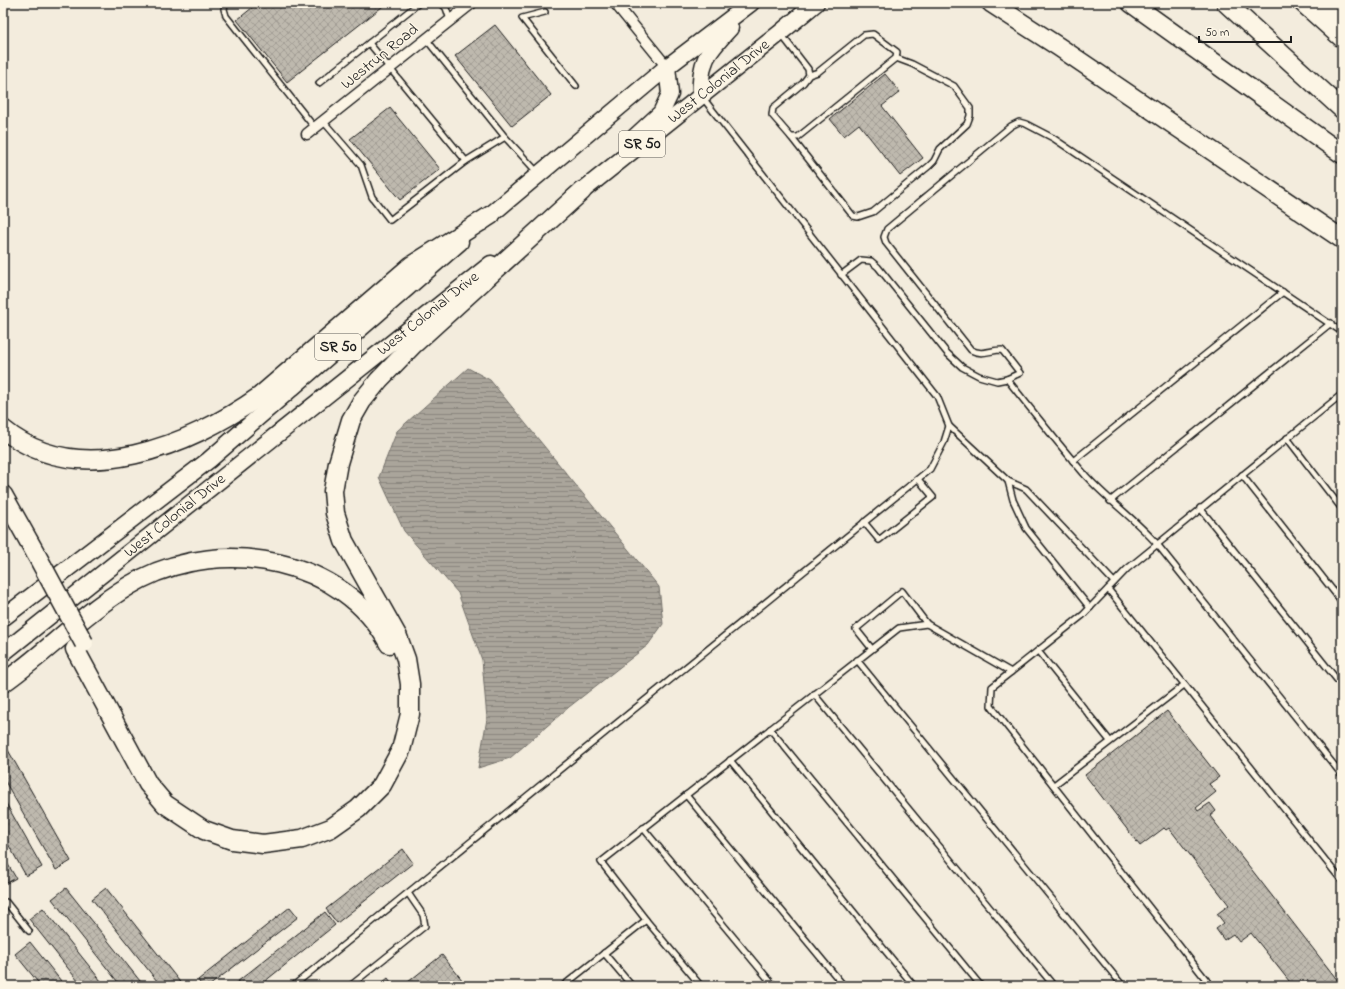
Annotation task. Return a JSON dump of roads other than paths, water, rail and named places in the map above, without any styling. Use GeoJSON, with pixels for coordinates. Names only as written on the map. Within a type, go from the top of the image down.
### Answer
{"type":"FeatureCollection","features":[{"type":"Feature","properties":{"kind":"highway","name":"West Colonial Drive"},"geometry":{"type":"LineString","coordinates":[[3,618],[208,460],[539,174],[667,67],[751,3]]}},
{"type":"Feature","properties":{"kind":"highway"},"geometry":{"type":"LineString","coordinates":[[701,96],[701,72],[708,53],[751,3]]}},
{"type":"Feature","properties":{"kind":"highway","name":"West Colonial Drive"},"geometry":{"type":"LineString","coordinates":[[3,653],[816,3]]}},
{"type":"Feature","properties":{"kind":"highway"},"geometry":{"type":"LineString","coordinates":[[991,3],[1059,47],[1342,239]]}},
{"type":"Feature","properties":{"kind":"highway"},"geometry":{"type":"LineString","coordinates":[[1000,3],[1059,47]]}},
{"type":"Feature","properties":{"kind":"highway"},"geometry":{"type":"LineString","coordinates":[[1131,3],[1342,154]]}},
{"type":"Feature","properties":{"kind":"highway"},"geometry":{"type":"LineString","coordinates":[[1226,3],[1342,109]]}},
{"type":"Feature","properties":{"kind":"highway"},"geometry":{"type":"LineString","coordinates":[[1303,3],[1342,38]]}},
{"type":"Feature","properties":{"kind":"highway"},"geometry":{"type":"LineString","coordinates":[[1324,3],[1342,22]]}},
{"type":"Feature","properties":{"kind":"highway"},"geometry":{"type":"LineString","coordinates":[[3,494],[32,557],[79,646],[148,784],[166,804],[204,830],[232,840],[263,844],[302,839],[331,828],[358,809],[382,786],[401,750],[410,714],[410,692],[406,659],[398,636],[344,541],[335,513],[333,491],[338,463],[351,420],[362,401],[379,380],[414,344],[582,191],[604,165],[661,113],[670,94],[667,67]]}},
{"type":"Feature","properties":{"kind":"highway"},"geometry":{"type":"LineString","coordinates":[[3,429],[14,438],[36,448],[72,457],[119,458],[147,452],[180,441],[239,411],[260,396],[412,265],[491,215]]}},
{"type":"Feature","properties":{"kind":"highway"},"geometry":{"type":"LineString","coordinates":[[3,517],[32,557]]}},
{"type":"Feature","properties":{"kind":"highway"},"geometry":{"type":"LineString","coordinates":[[3,683],[104,604],[140,580],[160,571],[195,562],[223,559],[258,561],[297,568],[315,574],[355,600],[378,625],[388,643],[395,661],[399,681],[398,719],[393,740],[385,760],[364,789],[346,805],[317,822],[286,831],[262,833],[229,827],[204,818],[184,805],[158,779],[79,646]]}},
{"type":"Feature","properties":{"kind":"street","name":"Westrun Road"},"geometry":{"type":"LineString","coordinates":[[307,134],[472,3]]}},
{"type":"Feature","properties":{"kind":"street"},"geometry":{"type":"LineString","coordinates":[[615,3],[667,67]]}},
{"type":"Feature","properties":{"kind":"lane"},"geometry":{"type":"LineString","coordinates":[[226,3],[224,9],[226,16],[319,124],[361,165],[372,197],[390,220],[466,161],[505,137]]}},
{"type":"Feature","properties":{"kind":"lane"},"geometry":{"type":"LineString","coordinates":[[319,83],[419,3]]}},
{"type":"Feature","properties":{"kind":"lane"},"geometry":{"type":"LineString","coordinates":[[441,3],[446,8],[450,20]]}},
{"type":"Feature","properties":{"kind":"lane"},"geometry":{"type":"LineString","coordinates":[[545,12],[522,18],[576,86]]}},
{"type":"Feature","properties":{"kind":"lane"},"geometry":{"type":"LineString","coordinates":[[780,33],[808,69],[809,74]]}},
{"type":"Feature","properties":{"kind":"lane"},"geometry":{"type":"LineString","coordinates":[[791,137],[798,137],[896,58],[897,52],[872,34],[864,35],[818,72],[809,74],[803,83],[773,108],[772,115],[853,216],[858,217],[873,212],[929,166],[934,161],[940,148],[967,124],[970,116],[970,108],[954,86],[912,64],[896,58]]}},
{"type":"Feature","properties":{"kind":"lane"},"geometry":{"type":"LineString","coordinates":[[426,39],[505,137],[539,174]]}},
{"type":"Feature","properties":{"kind":"lane"},"geometry":{"type":"LineString","coordinates":[[369,44],[466,161]]}},
{"type":"Feature","properties":{"kind":"lane"},"geometry":{"type":"LineString","coordinates":[[701,96],[937,396],[949,426],[1008,481],[1026,489],[1114,582]]}},
{"type":"Feature","properties":{"kind":"lane"},"geometry":{"type":"LineString","coordinates":[[841,275],[861,260],[867,260],[875,263],[954,360],[979,376],[997,381],[1007,379],[1020,372],[1007,354],[1002,350],[995,350],[981,354],[971,350],[886,243],[884,237],[887,229],[1011,126],[1020,122],[1053,138],[1331,323],[1342,332]]}},
{"type":"Feature","properties":{"kind":"lane"},"geometry":{"type":"LineString","coordinates":[[1074,461],[1283,292]]}},
{"type":"Feature","properties":{"kind":"lane"},"geometry":{"type":"LineString","coordinates":[[1110,501],[1331,323]]}},
{"type":"Feature","properties":{"kind":"lane"},"geometry":{"type":"LineString","coordinates":[[1007,379],[1074,461],[1110,501],[1140,524],[1157,544],[1342,775]]}},
{"type":"Feature","properties":{"kind":"lane"},"geometry":{"type":"LineString","coordinates":[[1211,986],[991,706],[992,687],[1090,608],[1127,569],[1200,508],[1342,394]]}},
{"type":"Feature","properties":{"kind":"lane"},"geometry":{"type":"LineString","coordinates":[[293,986],[930,469],[944,442],[949,426]]}},
{"type":"Feature","properties":{"kind":"lane"},"geometry":{"type":"LineString","coordinates":[[1287,438],[1342,508]]}},
{"type":"Feature","properties":{"kind":"lane"},"geometry":{"type":"LineString","coordinates":[[1242,475],[1342,602]]}},
{"type":"Feature","properties":{"kind":"lane"},"geometry":{"type":"LineString","coordinates":[[864,522],[879,540],[933,497],[918,479]]}},
{"type":"Feature","properties":{"kind":"lane"},"geometry":{"type":"LineString","coordinates":[[1008,481],[1013,500],[1026,528],[1090,608]]}},
{"type":"Feature","properties":{"kind":"lane"},"geometry":{"type":"LineString","coordinates":[[1200,508],[1342,686]]}},
{"type":"Feature","properties":{"kind":"lane"},"geometry":{"type":"LineString","coordinates":[[1108,589],[1342,881]]}},
{"type":"Feature","properties":{"kind":"lane"},"geometry":{"type":"LineString","coordinates":[[872,649],[856,629],[902,592],[927,624],[1011,672]]}},
{"type":"Feature","properties":{"kind":"lane"},"geometry":{"type":"LineString","coordinates":[[701,986],[646,920],[601,862],[899,628],[927,624]]}},
{"type":"Feature","properties":{"kind":"lane"},"geometry":{"type":"LineString","coordinates":[[1038,651],[1110,742]]}},
{"type":"Feature","properties":{"kind":"lane"},"geometry":{"type":"LineString","coordinates":[[857,660],[1123,986]]}},
{"type":"Feature","properties":{"kind":"lane"},"geometry":{"type":"LineString","coordinates":[[1054,785],[1184,685]]}},
{"type":"Feature","properties":{"kind":"lane"},"geometry":{"type":"LineString","coordinates":[[814,694],[1054,986]]}},
{"type":"Feature","properties":{"kind":"lane"},"geometry":{"type":"LineString","coordinates":[[770,729],[981,986]]}},
{"type":"Feature","properties":{"kind":"lane"},"geometry":{"type":"LineString","coordinates":[[730,760],[914,986]]}},
{"type":"Feature","properties":{"kind":"lane"},"geometry":{"type":"LineString","coordinates":[[686,795],[844,986]]}},
{"type":"Feature","properties":{"kind":"lane"},"geometry":{"type":"LineString","coordinates":[[643,828],[774,986]]}},
{"type":"Feature","properties":{"kind":"lane"},"geometry":{"type":"LineString","coordinates":[[350,986],[425,926],[424,915],[408,893]]}},
{"type":"Feature","properties":{"kind":"lane"},"geometry":{"type":"LineString","coordinates":[[3,903],[6,902],[29,931]]}},
{"type":"Feature","properties":{"kind":"lane"},"geometry":{"type":"LineString","coordinates":[[563,986],[646,920]]}},
{"type":"Feature","properties":{"kind":"lane"},"geometry":{"type":"LineString","coordinates":[[604,953],[632,986]]}}]}
